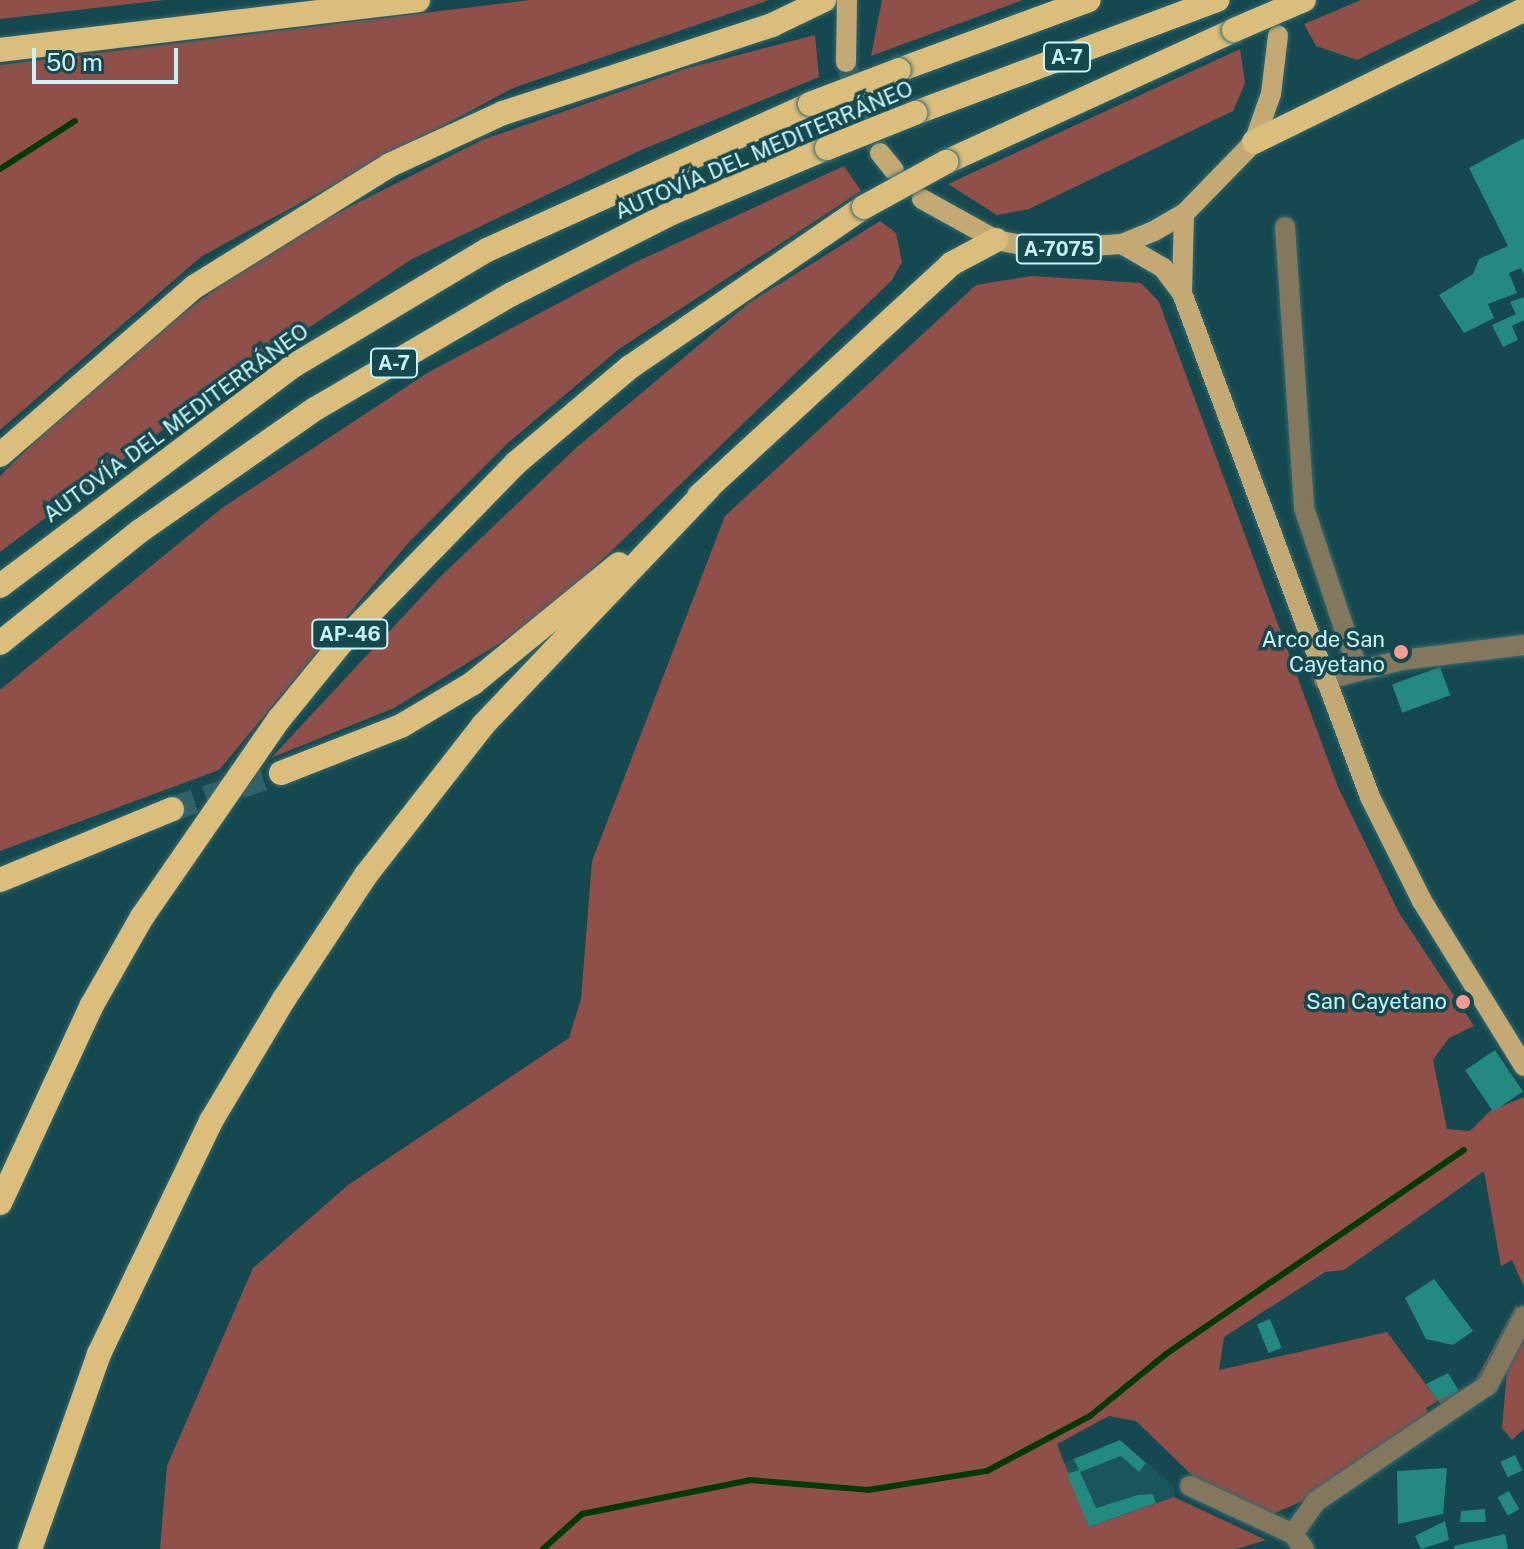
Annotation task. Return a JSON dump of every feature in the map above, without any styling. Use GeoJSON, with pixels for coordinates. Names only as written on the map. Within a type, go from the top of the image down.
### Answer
{"type":"FeatureCollection","features":[{"type":"Feature","properties":{"kind":"highway"},"geometry":{"type":"LineString","coordinates":[[0,50],[418,0]]}},
{"type":"Feature","properties":{"kind":"highway"},"geometry":{"type":"LineString","coordinates":[[0,455],[194,287],[390,165],[503,113],[772,25],[824,0]]}},
{"type":"Feature","properties":{"kind":"highway","name":"AUTOVÍA DEL MEDITERRÁNEO"},"geometry":{"type":"LineString","coordinates":[[0,586],[293,366],[487,250],[810,104],[1089,0]]}},
{"type":"Feature","properties":{"kind":"highway","name":"AUTOVÍA DEL MEDITERRÁNEO"},"geometry":{"type":"LineString","coordinates":[[0,643],[140,531],[315,409],[525,287],[672,213],[827,148],[1218,0]]}},
{"type":"Feature","properties":{"kind":"highway","name":"AP-46"},"geometry":{"type":"LineString","coordinates":[[0,1203],[85,1018],[142,917],[280,718],[342,642],[516,463],[630,367],[864,207],[946,162],[1304,0]]}},
{"type":"Feature","properties":{"kind":"highway"},"geometry":{"type":"LineString","coordinates":[[1254,142],[1524,10]]}},
{"type":"Feature","properties":{"kind":"highway"},"geometry":{"type":"LineString","coordinates":[[281,773],[401,726],[473,683],[709,488],[951,264],[996,240]]}},
{"type":"Feature","properties":{"kind":"highway"},"geometry":{"type":"LineString","coordinates":[[30,1549],[105,1341],[211,1121],[284,999],[366,875],[483,725],[709,488]]}},
{"type":"Feature","properties":{"kind":"highway"},"geometry":{"type":"LineString","coordinates":[[0,880],[172,809]]}},
{"type":"Feature","properties":{"kind":"main road"},"geometry":{"type":"LineString","coordinates":[[846,62],[847,0]]}},
{"type":"Feature","properties":{"kind":"main road","name":"A-7075"},"geometry":{"type":"LineString","coordinates":[[922,199],[996,240],[1042,249],[1122,244],[1184,214],[1254,142],[1271,94],[1278,35]]}},
{"type":"Feature","properties":{"kind":"main road"},"geometry":{"type":"LineString","coordinates":[[880,153],[894,170]]}},
{"type":"Feature","properties":{"kind":"main road","name":"A-7075"},"geometry":{"type":"LineString","coordinates":[[1182,293],[1184,214]]}},
{"type":"Feature","properties":{"kind":"main road","name":"A-7075"},"geometry":{"type":"LineString","coordinates":[[1122,244],[1163,268],[1182,293],[1324,680],[1396,855],[1524,1066]]}},
{"type":"Feature","properties":{"kind":"street"},"geometry":{"type":"LineString","coordinates":[[1285,227],[1304,508],[1358,670]]}},
{"type":"Feature","properties":{"kind":"street"},"geometry":{"type":"LineString","coordinates":[[1324,680],[1358,670],[1524,645]]}},
{"type":"Feature","properties":{"kind":"street"},"geometry":{"type":"LineString","coordinates":[[1190,1486],[1299,1542],[1315,1502],[1348,1476],[1488,1385],[1524,1316]]}},
{"type":"Feature","properties":{"kind":"shaded area"},"geometry":{"type":"Polygon","coordinates":[[[0,0],[164,0],[0,19],[0,0]]]}},
{"type":"Feature","properties":{"kind":"shaded area"},"geometry":{"type":"Polygon","coordinates":[[[530,0],[769,0],[513,88],[202,256],[0,430],[0,65],[530,0]]]}},
{"type":"Feature","properties":{"kind":"shaded area"},"geometry":{"type":"Polygon","coordinates":[[[882,0],[1023,0],[871,56],[882,0]]]}},
{"type":"Feature","properties":{"kind":"shaded area"},"geometry":{"type":"Polygon","coordinates":[[[1361,0],[1481,0],[1357,60],[1316,46],[1304,24],[1361,0]]]}},
{"type":"Feature","properties":{"kind":"shaded area"},"geometry":{"type":"Polygon","coordinates":[[[815,35],[819,77],[641,150],[412,259],[221,386],[0,552],[0,476],[111,366],[280,242],[482,140],[688,68],[815,35]]]}},
{"type":"Feature","properties":{"kind":"shaded area"},"geometry":{"type":"Polygon","coordinates":[[[1240,49],[1245,83],[1233,111],[1029,209],[997,215],[948,184],[1240,49]]]}},
{"type":"Feature","properties":{"kind":"shaded area"},"geometry":{"type":"Polygon","coordinates":[[[844,166],[861,191],[619,349],[508,443],[409,542],[219,770],[0,851],[0,690],[222,508],[429,372],[636,262],[844,166]]]}},
{"type":"Feature","properties":{"kind":"shaded area"},"geometry":{"type":"Polygon","coordinates":[[[880,221],[896,233],[902,262],[892,280],[544,616],[394,708],[271,758],[440,577],[577,447],[749,303],[880,221]]]}},
{"type":"Feature","properties":{"kind":"shaded area"},"geometry":{"type":"Polygon","coordinates":[[[1032,276],[1141,283],[1159,302],[1338,787],[1399,913],[1474,1026],[1449,1038],[1433,1060],[1447,1129],[1470,1131],[1490,1111],[1524,1097],[1524,1287],[1512,1260],[1501,1266],[1484,1171],[1344,1270],[1325,1272],[1224,1337],[1219,1370],[1387,1332],[1438,1401],[1426,1408],[1431,1418],[1305,1500],[1264,1518],[1197,1480],[1136,1421],[1109,1416],[1057,1444],[1089,1527],[1174,1497],[1266,1540],[1236,1549],[160,1549],[167,1466],[253,1268],[348,1185],[569,1038],[581,999],[592,861],[725,516],[976,285],[1032,276]]]}},
{"type":"Feature","properties":{"kind":"shaded area"},"geometry":{"type":"Polygon","coordinates":[[[1517,1304],[1519,1313],[1486,1378],[1445,1411],[1438,1401],[1474,1383],[1517,1304]]]}},
{"type":"Feature","properties":{"kind":"shaded area"},"geometry":{"type":"Polygon","coordinates":[[[1524,1333],[1524,1429],[1512,1440],[1502,1428],[1507,1370],[1524,1333]]]}},
{"type":"Feature","properties":{"kind":"shaded area"},"geometry":{"type":"Polygon","coordinates":[[[1120,1440],[1174,1486],[1174,1497],[1089,1527],[1063,1463],[1120,1440]]]}},
{"type":"Feature","properties":{"kind":"building"},"geometry":{"type":"Polygon","coordinates":[[[1524,138],[1524,275],[1521,268],[1509,273],[1517,293],[1488,304],[1494,318],[1464,333],[1439,295],[1473,274],[1479,259],[1508,246],[1469,168],[1524,138]]]}},
{"type":"Feature","properties":{"kind":"building"},"geometry":{"type":"Polygon","coordinates":[[[1524,297],[1524,320],[1512,326],[1518,340],[1503,347],[1492,325],[1516,314],[1510,302],[1524,297]]]}},
{"type":"Feature","properties":{"kind":"building"},"geometry":{"type":"Polygon","coordinates":[[[1440,667],[1450,695],[1402,713],[1392,684],[1440,667]]]}},
{"type":"Feature","properties":{"kind":"building"},"geometry":{"type":"Polygon","coordinates":[[[1495,1050],[1523,1091],[1493,1112],[1465,1070],[1495,1050]]]}},
{"type":"Feature","properties":{"kind":"building"},"geometry":{"type":"Polygon","coordinates":[[[1434,1279],[1473,1331],[1453,1345],[1426,1339],[1405,1298],[1434,1279]]]}},
{"type":"Feature","properties":{"kind":"building"},"geometry":{"type":"Polygon","coordinates":[[[1270,1319],[1282,1348],[1269,1353],[1257,1324],[1270,1319]]]}},
{"type":"Feature","properties":{"kind":"building"},"geometry":{"type":"Polygon","coordinates":[[[1448,1373],[1459,1391],[1438,1401],[1426,1384],[1448,1373]]]}},
{"type":"Feature","properties":{"kind":"building"},"geometry":{"type":"Polygon","coordinates":[[[1120,1440],[1146,1463],[1139,1472],[1121,1456],[1080,1472],[1096,1508],[1138,1495],[1153,1494],[1156,1503],[1089,1527],[1067,1474],[1079,1470],[1074,1459],[1120,1440]]]}},
{"type":"Feature","properties":{"kind":"building"},"geometry":{"type":"Polygon","coordinates":[[[1515,1455],[1522,1470],[1508,1477],[1500,1462],[1515,1455]]]}},
{"type":"Feature","properties":{"kind":"building"},"geometry":{"type":"Polygon","coordinates":[[[1447,1468],[1443,1514],[1398,1524],[1397,1471],[1447,1468]]]}},
{"type":"Feature","properties":{"kind":"building"},"geometry":{"type":"Polygon","coordinates":[[[1509,1491],[1519,1509],[1508,1516],[1498,1497],[1509,1491]]]}},
{"type":"Feature","properties":{"kind":"building"},"geometry":{"type":"Polygon","coordinates":[[[1485,1509],[1486,1522],[1460,1522],[1461,1511],[1485,1509]]]}},
{"type":"Feature","properties":{"kind":"building"},"geometry":{"type":"Polygon","coordinates":[[[1445,1521],[1449,1540],[1421,1549],[1415,1536],[1445,1521]]]}},
{"type":"Feature","properties":{"kind":"building"},"geometry":{"type":"Polygon","coordinates":[[[1505,1534],[1508,1549],[1455,1549],[1454,1546],[1505,1534]]]}},
{"type":"Feature","properties":{"kind":"waterway"},"geometry":{"type":"LineString","coordinates":[[0,169],[75,121]]}},
{"type":"Feature","properties":{"kind":"waterway"},"geometry":{"type":"LineString","coordinates":[[543,1549],[582,1514],[750,1480],[868,1490],[987,1471],[1090,1416],[1166,1354],[1464,1150]]}},
{"type":"Feature","properties":{"kind":"tunnel"},"geometry":{"type":"LineString","coordinates":[[846,62],[858,109],[880,153]]}},
{"type":"Feature","properties":{"kind":"tunnel"},"geometry":{"type":"LineString","coordinates":[[172,809],[281,773]]}},
{"type":"Feature","properties":{"kind":"place","name":"Arco de San Cayetano"},"geometry":{"type":"Point","coordinates":[1401,652]}},
{"type":"Feature","properties":{"kind":"place","name":"San Cayetano"},"geometry":{"type":"Point","coordinates":[1463,1002]}}]}
